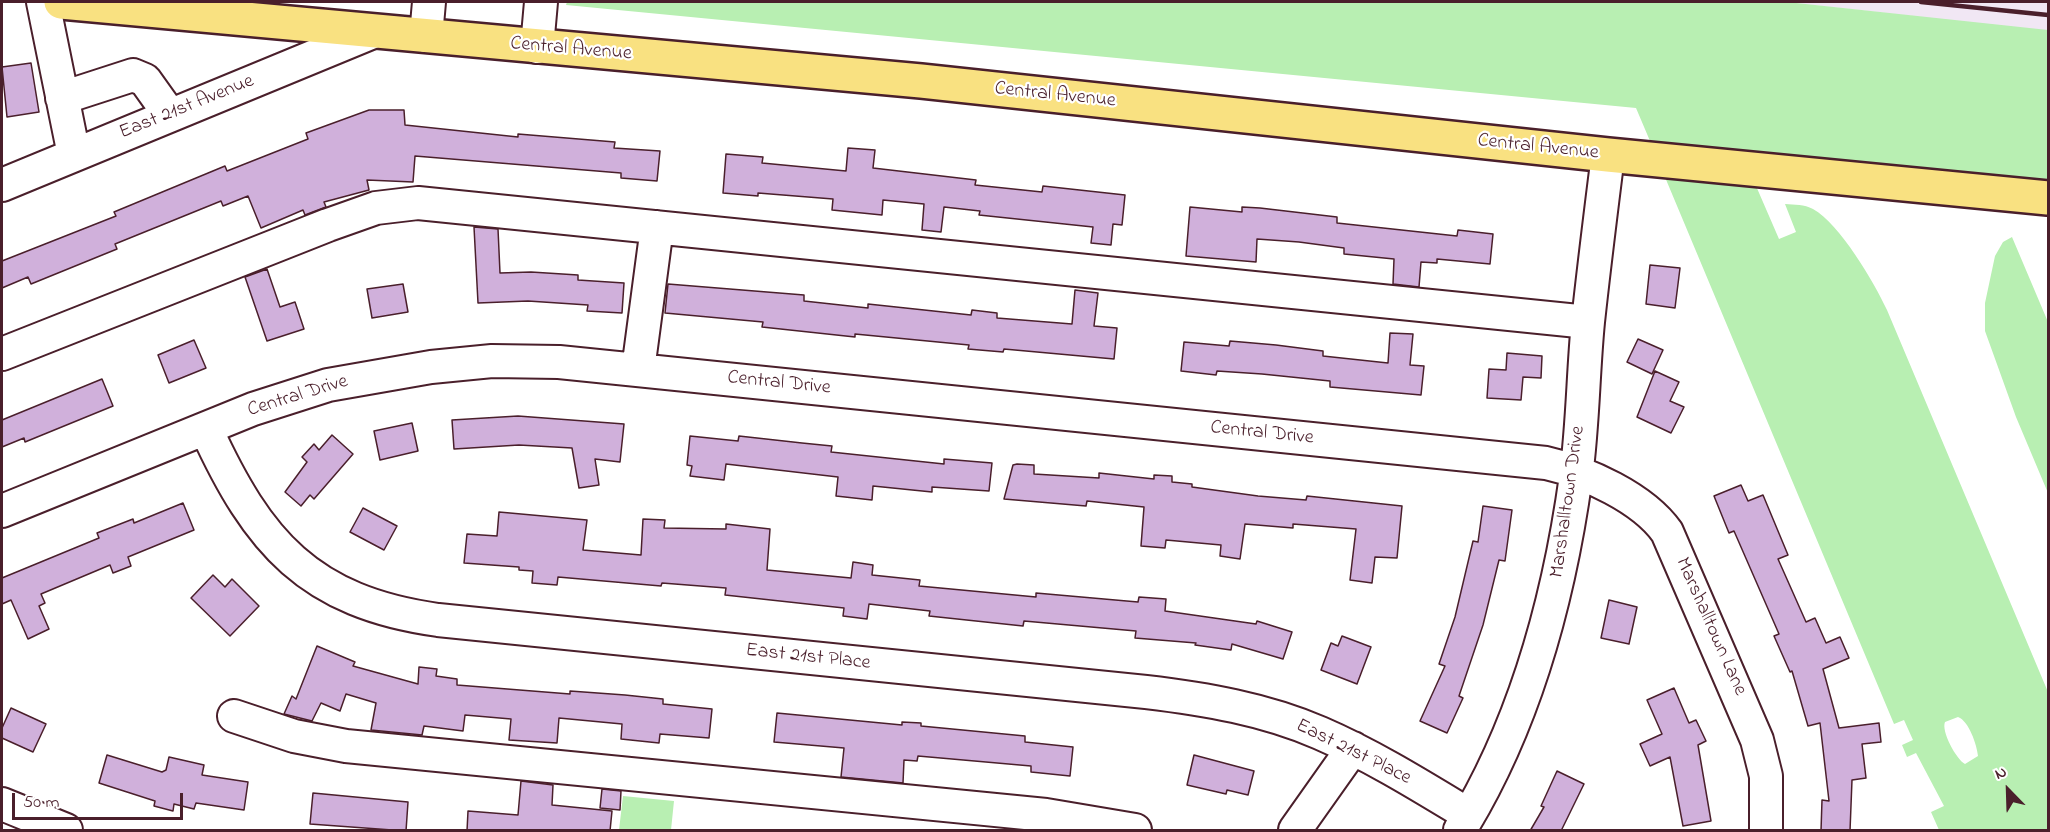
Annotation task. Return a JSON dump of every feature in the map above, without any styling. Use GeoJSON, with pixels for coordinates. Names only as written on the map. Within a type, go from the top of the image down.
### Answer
{"type":"FeatureCollection","features":[{"type":"Feature","properties":{"kind":"main road","name":"Central Avenue"},"geometry":{"type":"LineString","coordinates":[[61,2],[933,83],[1608,155],[2049,198]]}},
{"type":"Feature","properties":{"kind":"street"},"geometry":{"type":"LineString","coordinates":[[43,2],[74,155]]}},
{"type":"Feature","properties":{"kind":"street"},"geometry":{"type":"LineString","coordinates":[[426,36],[429,2]]}},
{"type":"Feature","properties":{"kind":"street"},"geometry":{"type":"LineString","coordinates":[[537,47],[541,2]]}},
{"type":"Feature","properties":{"kind":"street","name":"East 21st Avenue"},"geometry":{"type":"LineString","coordinates":[[2,184],[373,32]]}},
{"type":"Feature","properties":{"kind":"street"},"geometry":{"type":"LineString","coordinates":[[62,98],[134,75],[145,80],[170,115]]}},
{"type":"Feature","properties":{"kind":"street","name":"Marshalltown Drive"},"geometry":{"type":"LineString","coordinates":[[1465,823],[1510,731],[1538,657],[1561,570],[1576,473],[1588,322],[1608,155]]}},
{"type":"Feature","properties":{"kind":"street"},"geometry":{"type":"LineString","coordinates":[[2,354],[328,225],[399,203],[427,203],[1588,322]]}},
{"type":"Feature","properties":{"kind":"street"},"geometry":{"type":"LineString","coordinates":[[638,370],[657,227]]}},
{"type":"Feature","properties":{"kind":"street","name":"Central Drive"},"geometry":{"type":"LineString","coordinates":[[2,512],[293,395],[364,377],[430,367],[525,361],[638,370],[1546,463],[1576,473]]}},
{"type":"Feature","properties":{"kind":"street","name":"East 21st Place"},"geometry":{"type":"LineString","coordinates":[[206,429],[244,506],[273,542],[323,583],[393,612],[438,620],[1188,697],[1258,712],[1318,732],[1353,748],[1465,823]]}},
{"type":"Feature","properties":{"kind":"street","name":"Marshalltown Lane"},"geometry":{"type":"LineString","coordinates":[[1576,473],[1633,500],[1660,522],[1673,543],[1757,740],[1766,776],[1766,831]]}},
{"type":"Feature","properties":{"kind":"street"},"geometry":{"type":"LineString","coordinates":[[234,716],[294,736],[346,746],[1046,815],[1135,831]]}},
{"type":"Feature","properties":{"kind":"street"},"geometry":{"type":"LineString","coordinates":[[1294,831],[1353,748]]}},
{"type":"Feature","properties":{"kind":"street"},"geometry":{"type":"LineString","coordinates":[[2,804],[66,831]]}},
{"type":"Feature","properties":{"kind":"shaded area"},"geometry":{"type":"Polygon","coordinates":[[[1786,2],[2048,2],[2048,31],[1786,2]]]}},
{"type":"Feature","properties":{"kind":"green space"},"geometry":{"type":"Polygon","coordinates":[[[567,2],[1787,2],[2048,30],[2048,182],[1650,141],[1636,108],[566,5],[567,2]]]}},
{"type":"Feature","properties":{"kind":"green space"},"geometry":{"type":"Polygon","coordinates":[[[1662,170],[1753,179],[1779,239],[1796,232],[1785,204],[1803,205],[1813,209],[1823,216],[1845,240],[1874,285],[1887,310],[2048,692],[2048,830],[1939,830],[1931,812],[1944,806],[1916,753],[1907,757],[1902,745],[1913,740],[1904,720],[1894,724],[1662,170]],[[1958,717],[1945,722],[1944,726],[1950,744],[1965,764],[1978,756],[1972,734],[1962,719],[1958,717]]]}},
{"type":"Feature","properties":{"kind":"green space"},"geometry":{"type":"Polygon","coordinates":[[[2012,237],[2048,322],[2048,493],[2016,417],[1985,331],[1985,303],[1995,256],[2003,242],[2012,237]]]}},
{"type":"Feature","properties":{"kind":"green space"},"geometry":{"type":"Polygon","coordinates":[[[623,796],[674,801],[671,830],[619,830],[623,796]]]}},
{"type":"Feature","properties":{"kind":"building"},"geometry":{"type":"Polygon","coordinates":[[[31,63],[39,112],[7,117],[2,67],[31,63]]]}},
{"type":"Feature","properties":{"kind":"building"},"geometry":{"type":"Polygon","coordinates":[[[369,110],[404,110],[405,125],[518,137],[518,134],[615,142],[614,148],[660,151],[657,181],[621,178],[621,173],[415,156],[413,182],[367,180],[369,190],[324,202],[326,207],[305,215],[303,210],[261,228],[248,196],[223,206],[221,201],[115,244],[117,249],[31,284],[28,277],[2,288],[2,261],[116,216],[114,212],[225,166],[227,171],[308,139],[306,133],[369,110]]]}},
{"type":"Feature","properties":{"kind":"building"},"geometry":{"type":"Polygon","coordinates":[[[848,148],[875,150],[873,168],[976,180],[975,185],[1042,192],[1043,186],[1125,195],[1122,225],[1113,224],[1111,245],[1091,243],[1093,227],[979,215],[980,211],[944,207],[941,232],[922,230],[924,204],[883,200],[882,215],[832,210],[833,199],[758,193],[758,196],[723,193],[726,154],[763,157],[762,163],[846,171],[848,148]]]}},
{"type":"Feature","properties":{"kind":"building"},"geometry":{"type":"Polygon","coordinates":[[[1190,207],[1242,212],[1242,207],[1260,208],[1337,217],[1337,223],[1457,236],[1458,230],[1493,234],[1490,264],[1437,259],[1437,263],[1421,262],[1419,287],[1393,284],[1394,259],[1344,254],[1344,248],[1299,242],[1257,239],[1256,262],[1186,256],[1190,207]]]}},
{"type":"Feature","properties":{"kind":"building"},"geometry":{"type":"Polygon","coordinates":[[[474,227],[498,229],[500,273],[578,275],[578,280],[624,283],[622,313],[587,311],[588,305],[528,301],[478,303],[474,227]]]}},
{"type":"Feature","properties":{"kind":"building"},"geometry":{"type":"Polygon","coordinates":[[[1650,265],[1680,268],[1675,308],[1646,304],[1650,265]]]}},
{"type":"Feature","properties":{"kind":"building"},"geometry":{"type":"Polygon","coordinates":[[[267,269],[280,307],[295,302],[304,329],[267,341],[245,277],[267,269]]]}},
{"type":"Feature","properties":{"kind":"building"},"geometry":{"type":"Polygon","coordinates":[[[403,284],[408,312],[372,318],[367,289],[403,284]]]}},
{"type":"Feature","properties":{"kind":"building"},"geometry":{"type":"Polygon","coordinates":[[[668,284],[804,295],[804,301],[868,308],[868,304],[971,315],[972,310],[997,313],[997,318],[1072,324],[1075,290],[1098,293],[1094,326],[1117,328],[1114,359],[1004,349],[1003,352],[968,349],[969,345],[855,334],[855,337],[762,327],[763,322],[665,313],[668,284]]]}},
{"type":"Feature","properties":{"kind":"building"},"geometry":{"type":"Polygon","coordinates":[[[1390,333],[1413,334],[1410,365],[1424,366],[1421,395],[1330,387],[1330,381],[1262,374],[1217,371],[1216,375],[1181,371],[1184,342],[1229,346],[1230,341],[1276,345],[1323,351],[1323,356],[1388,363],[1390,333]]]}},
{"type":"Feature","properties":{"kind":"building"},"geometry":{"type":"Polygon","coordinates":[[[1638,339],[1663,350],[1652,374],[1627,362],[1638,339]]]}},
{"type":"Feature","properties":{"kind":"building"},"geometry":{"type":"Polygon","coordinates":[[[194,340],[206,368],[169,383],[158,355],[194,340]]]}},
{"type":"Feature","properties":{"kind":"building"},"geometry":{"type":"Polygon","coordinates":[[[1507,353],[1542,356],[1541,378],[1523,377],[1521,400],[1487,398],[1489,369],[1506,370],[1507,353]]]}},
{"type":"Feature","properties":{"kind":"building"},"geometry":{"type":"Polygon","coordinates":[[[1655,371],[1679,382],[1670,401],[1684,407],[1671,433],[1637,417],[1655,371]]]}},
{"type":"Feature","properties":{"kind":"building"},"geometry":{"type":"Polygon","coordinates":[[[102,379],[113,406],[25,442],[24,438],[2,447],[2,420],[102,379]]]}},
{"type":"Feature","properties":{"kind":"building"},"geometry":{"type":"Polygon","coordinates":[[[518,416],[624,424],[620,462],[595,459],[599,485],[579,488],[572,448],[519,445],[454,449],[452,420],[518,416]]]}},
{"type":"Feature","properties":{"kind":"building"},"geometry":{"type":"Polygon","coordinates":[[[412,423],[418,451],[380,460],[374,431],[412,423]]]}},
{"type":"Feature","properties":{"kind":"building"},"geometry":{"type":"Polygon","coordinates":[[[332,435],[353,454],[314,499],[310,495],[301,506],[285,492],[307,462],[302,457],[314,444],[319,450],[332,435]]]}},
{"type":"Feature","properties":{"kind":"building"},"geometry":{"type":"Polygon","coordinates":[[[690,436],[738,441],[739,436],[832,446],[831,452],[944,464],[944,459],[992,463],[989,491],[932,487],[932,492],[873,486],[872,500],[836,496],[838,477],[726,464],[724,480],[690,476],[692,466],[687,465],[690,436]]]}},
{"type":"Feature","properties":{"kind":"building"},"geometry":{"type":"Polygon","coordinates":[[[1013,465],[1034,465],[1034,474],[1099,478],[1099,473],[1154,479],[1154,475],[1172,476],[1172,482],[1192,484],[1192,487],[1258,496],[1306,500],[1307,496],[1402,506],[1397,558],[1375,557],[1372,583],[1350,580],[1356,529],[1293,524],[1293,528],[1245,524],[1240,559],[1220,556],[1221,545],[1166,540],[1165,548],[1141,546],[1144,507],[1087,501],[1086,506],[1004,499],[1013,465]]]}},
{"type":"Feature","properties":{"kind":"building"},"geometry":{"type":"Polygon","coordinates":[[[1741,485],[1748,501],[1763,495],[1788,555],[1778,559],[1806,622],[1815,618],[1826,643],[1840,637],[1849,658],[1823,669],[1839,728],[1879,723],[1881,742],[1862,744],[1866,778],[1852,780],[1850,831],[1821,831],[1822,800],[1829,801],[1820,723],[1808,726],[1792,671],[1790,672],[1774,636],[1779,634],[1734,531],[1729,533],[1714,496],[1741,485]]]}},
{"type":"Feature","properties":{"kind":"building"},"geometry":{"type":"Polygon","coordinates":[[[183,503],[194,530],[128,557],[131,566],[113,573],[110,565],[41,594],[45,603],[39,606],[49,629],[28,639],[11,600],[2,604],[2,578],[99,538],[97,533],[133,519],[134,523],[183,503]]]}},
{"type":"Feature","properties":{"kind":"building"},"geometry":{"type":"Polygon","coordinates":[[[1483,506],[1512,510],[1505,561],[1499,560],[1483,625],[1459,696],[1463,698],[1447,733],[1420,721],[1445,666],[1439,664],[1455,617],[1473,541],[1478,542],[1483,506]]]}},
{"type":"Feature","properties":{"kind":"building"},"geometry":{"type":"Polygon","coordinates":[[[363,508],[397,526],[384,550],[350,532],[363,508]]]}},
{"type":"Feature","properties":{"kind":"building"},"geometry":{"type":"Polygon","coordinates":[[[499,512],[587,520],[583,550],[641,555],[643,519],[665,520],[664,528],[726,529],[726,524],[770,529],[767,570],[851,578],[853,562],[873,565],[872,575],[920,580],[919,586],[1036,597],[1036,593],[1138,602],[1139,597],[1166,599],[1165,611],[1256,624],[1257,621],[1292,632],[1283,659],[1232,644],[1231,650],[1195,645],[1196,643],[1135,638],[1136,631],[1024,621],[1023,626],[929,616],[930,611],[869,604],[867,619],[843,616],[844,608],[725,595],[726,588],[662,583],[661,586],[558,577],[557,585],[532,583],[533,571],[519,570],[519,567],[464,563],[467,534],[497,536],[499,512]]]}},
{"type":"Feature","properties":{"kind":"building"},"geometry":{"type":"Polygon","coordinates":[[[213,575],[225,587],[232,579],[259,606],[230,636],[191,598],[213,575]]]}},
{"type":"Feature","properties":{"kind":"building"},"geometry":{"type":"Polygon","coordinates":[[[1609,600],[1637,607],[1629,644],[1601,638],[1609,600]]]}},
{"type":"Feature","properties":{"kind":"building"},"geometry":{"type":"Polygon","coordinates":[[[1342,636],[1371,647],[1357,684],[1321,670],[1331,643],[1338,646],[1342,636]]]}},
{"type":"Feature","properties":{"kind":"building"},"geometry":{"type":"Polygon","coordinates":[[[317,646],[355,662],[353,666],[418,684],[419,667],[437,669],[436,676],[457,679],[457,685],[570,694],[570,691],[625,695],[663,699],[663,704],[712,709],[709,738],[660,734],[659,743],[621,739],[622,724],[559,718],[557,743],[509,740],[511,719],[465,715],[463,731],[424,726],[422,735],[371,730],[376,703],[346,694],[340,711],[321,703],[312,721],[284,714],[292,696],[296,699],[317,646]]]}},
{"type":"Feature","properties":{"kind":"building"},"geometry":{"type":"Polygon","coordinates":[[[1674,688],[1689,723],[1696,720],[1706,741],[1698,745],[1711,821],[1683,826],[1670,757],[1650,766],[1640,744],[1662,734],[1647,700],[1674,688]]]}},
{"type":"Feature","properties":{"kind":"building"},"geometry":{"type":"Polygon","coordinates":[[[11,708],[46,724],[33,752],[2,738],[2,728],[11,708]]]}},
{"type":"Feature","properties":{"kind":"building"},"geometry":{"type":"Polygon","coordinates":[[[777,713],[902,725],[902,722],[921,723],[921,726],[1025,736],[1025,742],[1073,747],[1070,776],[1031,772],[1031,766],[918,756],[917,761],[904,760],[903,783],[841,777],[844,748],[774,742],[777,713]]]}},
{"type":"Feature","properties":{"kind":"building"},"geometry":{"type":"Polygon","coordinates":[[[107,755],[162,772],[166,770],[169,757],[204,765],[202,775],[248,782],[244,810],[196,803],[194,809],[174,804],[173,811],[154,806],[155,801],[99,783],[107,755]]]}},
{"type":"Feature","properties":{"kind":"building"},"geometry":{"type":"Polygon","coordinates":[[[1194,755],[1254,771],[1248,795],[1227,790],[1226,794],[1187,785],[1194,755]]]}},
{"type":"Feature","properties":{"kind":"building"},"geometry":{"type":"Polygon","coordinates":[[[1557,771],[1584,784],[1561,831],[1530,831],[1544,807],[1541,806],[1557,771]]]}},
{"type":"Feature","properties":{"kind":"building"},"geometry":{"type":"Polygon","coordinates":[[[521,781],[553,785],[552,805],[612,811],[610,831],[467,831],[468,811],[518,815],[521,781]]]}},
{"type":"Feature","properties":{"kind":"building"},"geometry":{"type":"Polygon","coordinates":[[[602,789],[621,791],[620,810],[600,808],[602,789]]]}},
{"type":"Feature","properties":{"kind":"building"},"geometry":{"type":"Polygon","coordinates":[[[313,793],[408,802],[406,831],[310,824],[313,793]]]}},
{"type":"Feature","properties":{"kind":"railway"},"geometry":{"type":"LineString","coordinates":[[1921,2],[2048,15]]}}]}
